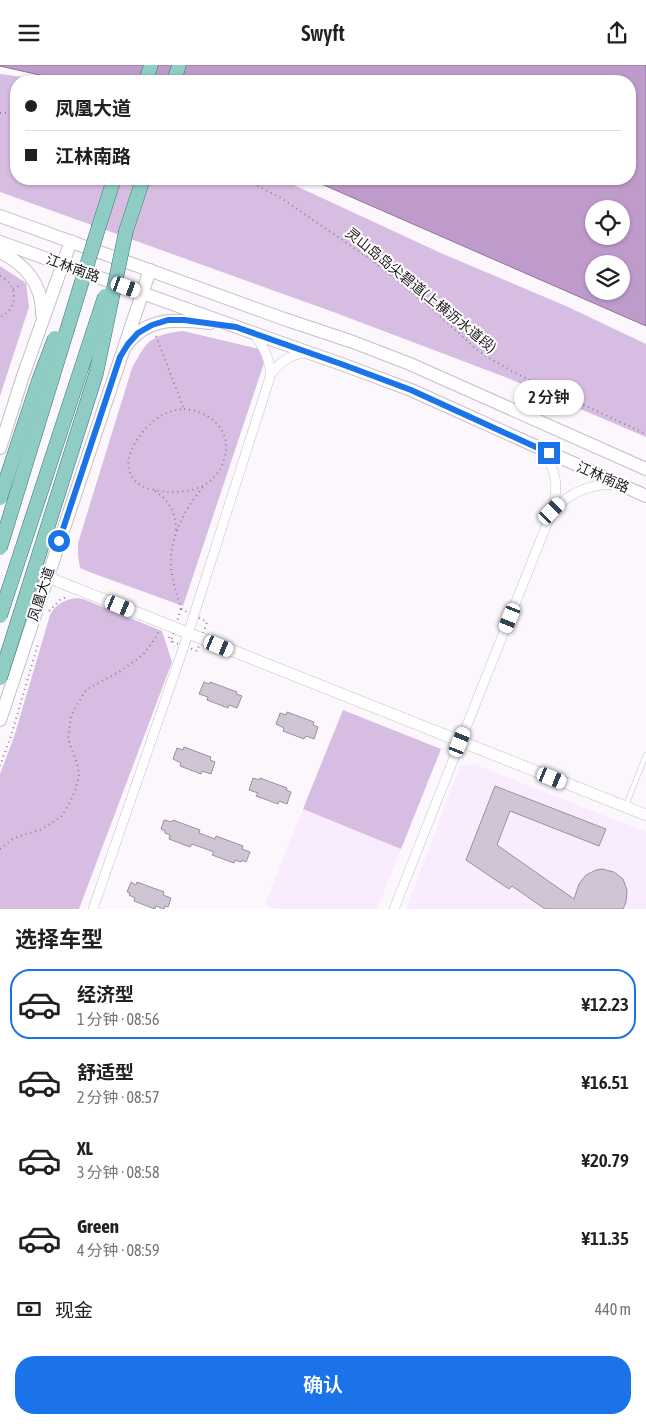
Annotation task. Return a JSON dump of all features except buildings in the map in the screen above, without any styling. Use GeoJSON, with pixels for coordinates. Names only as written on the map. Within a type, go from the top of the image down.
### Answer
{"type":"FeatureCollection","features":[{"type":"Feature","properties":{"kind":"main road"},"geometry":{"type":"LineString","coordinates":[[0,547],[112,185]]}},
{"type":"Feature","properties":{"kind":"main road"},"geometry":{"type":"LineString","coordinates":[[0,616],[141,185]]}},
{"type":"Feature","properties":{"kind":"main road","name":"江林南路"},"geometry":{"type":"LineString","coordinates":[[0,216],[410,364],[646,469]]}},
{"type":"Feature","properties":{"kind":"main road"},"geometry":{"type":"LineString","coordinates":[[0,498],[39,380],[99,225]]}},
{"type":"Feature","properties":{"kind":"main road"},"geometry":{"type":"LineString","coordinates":[[0,678],[96,374],[126,231]]}},
{"type":"Feature","properties":{"kind":"main road"},"geometry":{"type":"LineString","coordinates":[[0,448],[42,320],[71,241]]}},
{"type":"Feature","properties":{"kind":"main road","name":"江林南路"},"geometry":{"type":"LineString","coordinates":[[0,242],[411,390],[646,496]]}},
{"type":"Feature","properties":{"kind":"main road"},"geometry":{"type":"LineString","coordinates":[[0,252],[16,261],[32,278],[41,299],[42,320]]}},
{"type":"Feature","properties":{"kind":"main road","name":"凤凰大道"},"geometry":{"type":"LineString","coordinates":[[0,720],[150,270]]}},
{"type":"Feature","properties":{"kind":"main road"},"geometry":{"type":"LineString","coordinates":[[120,357],[138,333],[152,325],[168,320],[184,320],[236,327]]}},
{"type":"Feature","properties":{"kind":"street"},"geometry":{"type":"LineString","coordinates":[[254,333],[266,353],[271,375]]}},
{"type":"Feature","properties":{"kind":"street"},"geometry":{"type":"LineString","coordinates":[[93,909],[188,633],[271,375],[283,361],[299,353],[308,352]]}},
{"type":"Feature","properties":{"kind":"street"},"geometry":{"type":"LineString","coordinates":[[394,909],[552,511],[556,498],[554,472],[548,459],[540,449]]}},
{"type":"Feature","properties":{"kind":"street"},"geometry":{"type":"LineString","coordinates":[[552,511],[576,491],[606,484],[622,485]]}},
{"type":"Feature","properties":{"kind":"street"},"geometry":{"type":"LineString","coordinates":[[47,577],[646,815]]}},
{"type":"Feature","properties":{"kind":"lane"},"geometry":{"type":"LineString","coordinates":[[625,807],[646,755]]}},
{"type":"Feature","properties":{"kind":"path","name":"灵山岛岛尖碧道(上横沥水道段)"},"geometry":{"type":"LineString","coordinates":[[256,185],[281,198],[373,261],[428,305],[477,350],[489,358],[517,374],[646,434]]}},
{"type":"Feature","properties":{"kind":"path"},"geometry":{"type":"LineString","coordinates":[[0,276],[10,283],[14,297],[10,310],[0,317]]}},
{"type":"Feature","properties":{"kind":"path"},"geometry":{"type":"LineString","coordinates":[[152,325],[184,409]]}},
{"type":"Feature","properties":{"kind":"path"},"geometry":{"type":"LineString","coordinates":[[181,609],[172,574],[173,546],[176,533],[187,508],[204,486],[218,473],[227,443],[222,430],[215,421],[200,412],[184,409],[162,415],[153,422],[136,442],[130,453],[128,463],[130,474],[136,482],[145,488],[175,492],[204,486]]}},
{"type":"Feature","properties":{"kind":"path"},"geometry":{"type":"LineString","coordinates":[[153,489],[165,499],[173,512],[176,522],[176,533]]}},
{"type":"Feature","properties":{"kind":"path"},"geometry":{"type":"LineString","coordinates":[[47,613],[60,600],[71,595]]}},
{"type":"Feature","properties":{"kind":"path"},"geometry":{"type":"LineString","coordinates":[[0,849],[14,838],[42,829],[60,817],[68,806],[79,776],[77,763],[68,739],[75,708],[86,690],[122,670],[143,655],[161,627]]}},
{"type":"Feature","properties":{"kind":"path"},"geometry":{"type":"LineString","coordinates":[[166,632],[175,650]]}},
{"type":"Feature","properties":{"kind":"path"},"geometry":{"type":"LineString","coordinates":[[0,766],[39,642]]}},
{"type":"Feature","properties":{"kind":"shaded area"},"geometry":{"type":"Polygon","coordinates":[[[0,65],[646,65],[646,326],[587,300],[630,300],[630,255],[585,255],[585,299],[324,185],[636,185],[636,75],[40,75],[0,65]]]}},
{"type":"Feature","properties":{"kind":"shaded area"},"geometry":{"type":"Polygon","coordinates":[[[0,74],[10,75],[10,185],[294,185],[443,254],[566,306],[646,344],[646,437],[505,377],[336,313],[0,192],[0,74]]]}},
{"type":"Feature","properties":{"kind":"shaded area"},"geometry":{"type":"Polygon","coordinates":[[[0,266],[26,283],[29,307],[0,396],[0,266]]]}},
{"type":"Feature","properties":{"kind":"shaded area"},"geometry":{"type":"Polygon","coordinates":[[[183,331],[268,351],[183,606],[80,568],[78,543],[132,368],[146,345],[151,341],[157,337],[183,331]]]}},
{"type":"Feature","properties":{"kind":"shaded area"},"geometry":{"type":"Polygon","coordinates":[[[78,598],[162,631],[172,662],[79,909],[0,909],[0,774],[14,737],[50,615],[61,603],[78,598]]]}},
{"type":"Feature","properties":{"kind":"shaded area"},"geometry":{"type":"Polygon","coordinates":[[[343,710],[441,749],[401,849],[303,809],[343,710]]]}},
{"type":"Feature","properties":{"kind":"shaded area"},"geometry":{"type":"Polygon","coordinates":[[[474,764],[646,832],[646,909],[406,909],[460,767],[474,764]]]}},
{"type":"Feature","properties":{"kind":"shaded area"},"geometry":{"type":"Polygon","coordinates":[[[303,809],[401,849],[377,909],[275,909],[265,905],[303,809]]]}},
{"type":"Feature","properties":{"kind":"route"},"geometry":{"type":"LineString","coordinates":[[59,541],[120,357],[138,333],[152,325],[168,320],[184,320],[236,327],[411,390],[549,453]]}}]}
